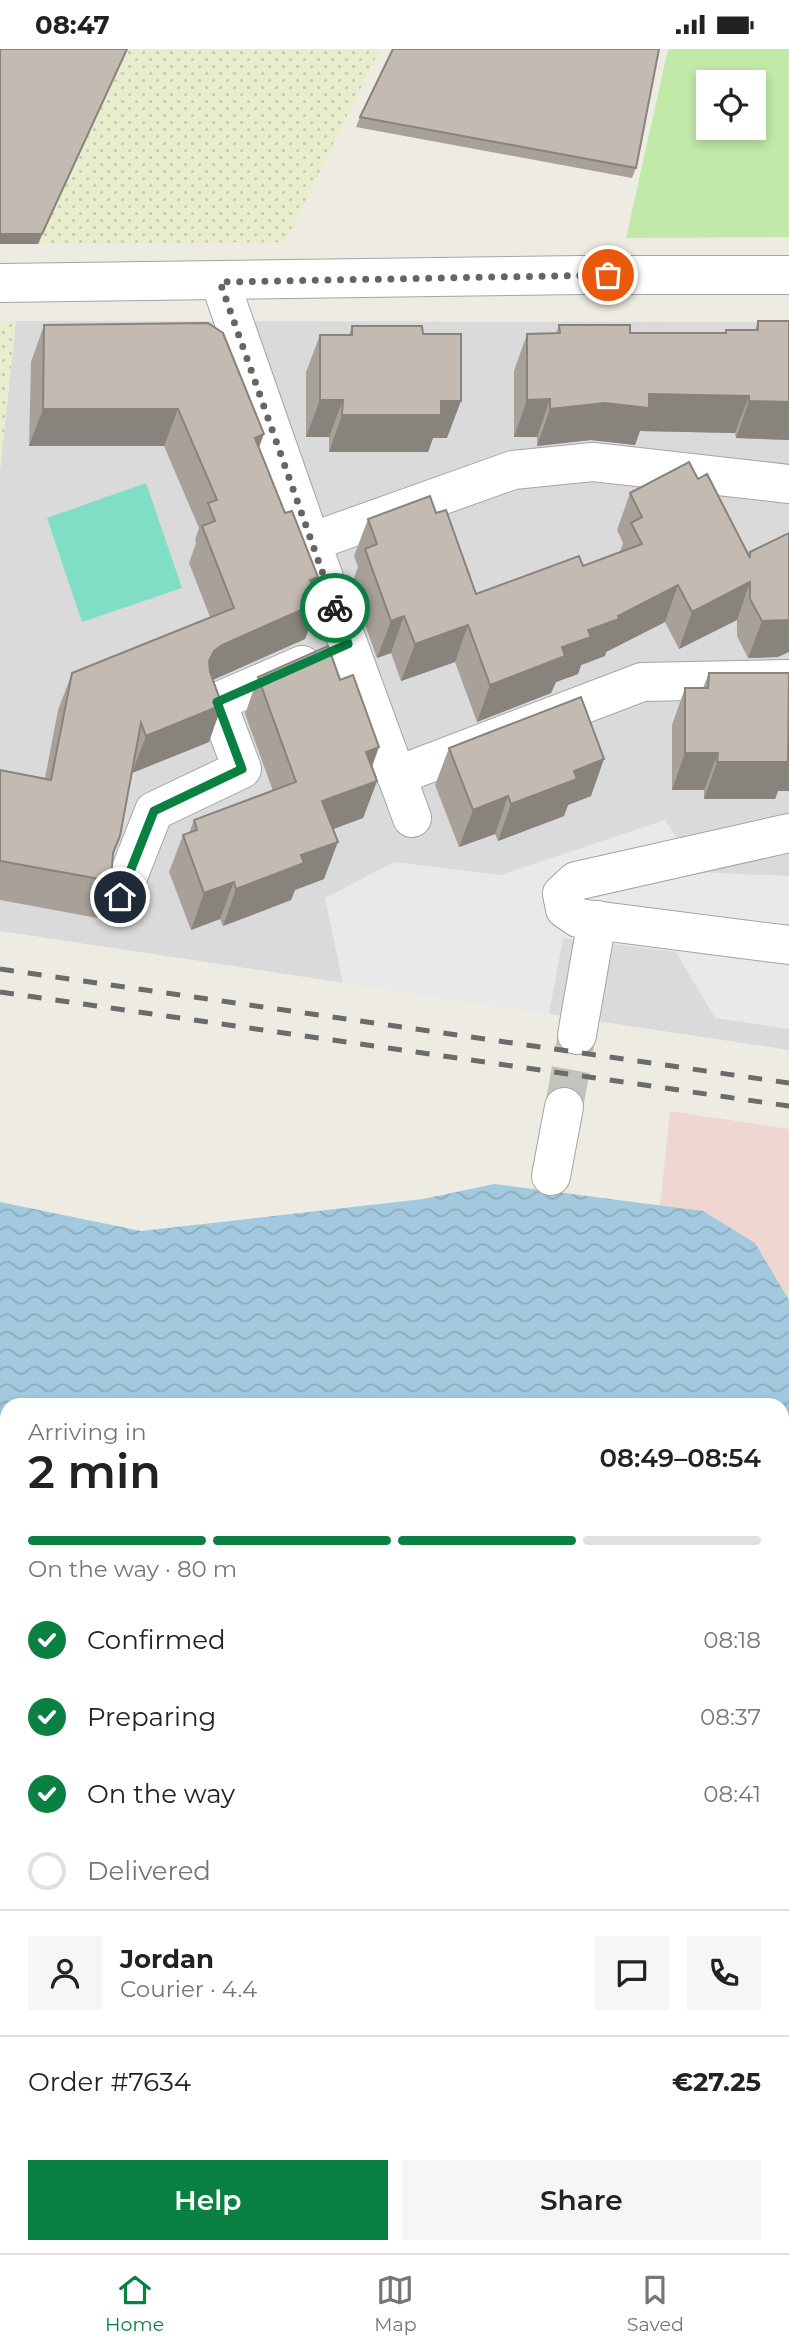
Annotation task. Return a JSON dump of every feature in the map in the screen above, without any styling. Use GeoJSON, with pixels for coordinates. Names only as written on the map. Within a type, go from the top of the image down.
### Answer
{"type":"FeatureCollection","features":[{"type":"Feature","properties":{"kind":"street"},"geometry":{"type":"LineString","coordinates":[[0,283],[789,275]]}},
{"type":"Feature","properties":{"kind":"street"},"geometry":{"type":"LineString","coordinates":[[220,282],[412,818]]}},
{"type":"Feature","properties":{"kind":"street"},"geometry":{"type":"LineString","coordinates":[[311,542],[513,470],[593,462],[789,484]]}},
{"type":"Feature","properties":{"kind":"street"},"geometry":{"type":"LineString","coordinates":[[120,897],[154,811],[242,769],[217,702],[348,644]]}},
{"type":"Feature","properties":{"kind":"street"},"geometry":{"type":"LineString","coordinates":[[397,776],[642,682],[789,680]]}},
{"type":"Feature","properties":{"kind":"street"},"geometry":{"type":"LineString","coordinates":[[789,833],[576,881],[562,894],[565,909],[578,918],[789,945]]}},
{"type":"Feature","properties":{"kind":"street"},"geometry":{"type":"LineString","coordinates":[[576,1035],[597,921]]}},
{"type":"Feature","properties":{"kind":"street"},"geometry":{"type":"LineString","coordinates":[[551,1176],[564,1107]]}},
{"type":"Feature","properties":{"kind":"shaded area"},"geometry":{"type":"Polygon","coordinates":[[[16,321],[789,322],[789,1050],[0,931],[0,469],[16,321]]]}},
{"type":"Feature","properties":{"kind":"shaded area"},"geometry":{"type":"Polygon","coordinates":[[[665,820],[699,872],[789,876],[789,1029],[715,1018],[676,952],[563,938],[549,1014],[343,983],[325,898],[394,862],[501,875],[665,820]]]}},
{"type":"Feature","properties":{"kind":"shaded area"},"geometry":{"type":"Polygon","coordinates":[[[670,1111],[789,1129],[789,1300],[755,1243],[660,1206],[670,1111]]]}},
{"type":"Feature","properties":{"kind":"green space"},"geometry":{"type":"Polygon","coordinates":[[[128,49],[380,49],[285,242],[38,244],[128,49]]]}},
{"type":"Feature","properties":{"kind":"green space"},"geometry":{"type":"Polygon","coordinates":[[[668,49],[789,49],[789,237],[626,238],[668,49]]]}},
{"type":"Feature","properties":{"kind":"green space"},"geometry":{"type":"Polygon","coordinates":[[[0,321],[16,321],[0,469],[0,321]]]}},
{"type":"Feature","properties":{"kind":"green space"},"geometry":{"type":"Polygon","coordinates":[[[146,483],[182,588],[82,622],[47,518],[146,483]]]}},
{"type":"Feature","properties":{"kind":"water"},"geometry":{"type":"Polygon","coordinates":[[[494,1184],[703,1211],[755,1243],[789,1300],[789,1398],[0,1398],[0,1202],[141,1231],[423,1199],[494,1184]]]}},
{"type":"Feature","properties":{"kind":"building"},"geometry":{"type":"Polygon","coordinates":[[[0,49],[127,49],[42,234],[0,234],[0,49]]]}},
{"type":"Feature","properties":{"kind":"building"},"geometry":{"type":"Polygon","coordinates":[[[393,49],[659,49],[636,168],[360,117],[393,49]]]}},
{"type":"Feature","properties":{"kind":"building"},"geometry":{"type":"Polygon","coordinates":[[[758,321],[789,321],[789,402],[749,401],[749,396],[649,394],[649,408],[605,403],[550,409],[550,399],[527,400],[527,334],[560,333],[559,325],[630,325],[630,333],[726,333],[726,330],[758,330],[758,321]]]}},
{"type":"Feature","properties":{"kind":"building"},"geometry":{"type":"Polygon","coordinates":[[[208,323],[223,333],[264,434],[255,438],[285,513],[292,511],[318,577],[310,580],[319,602],[214,651],[209,661],[210,672],[222,705],[146,736],[141,723],[120,836],[113,853],[111,881],[0,861],[0,770],[51,780],[72,673],[234,608],[202,526],[215,521],[208,503],[217,500],[178,409],[43,409],[44,325],[208,323]]]}},
{"type":"Feature","properties":{"kind":"building"},"geometry":{"type":"Polygon","coordinates":[[[352,326],[422,326],[423,334],[461,334],[461,401],[441,401],[441,415],[342,415],[343,400],[320,400],[320,335],[352,335],[352,326]]]}},
{"type":"Feature","properties":{"kind":"building"},"geometry":{"type":"Polygon","coordinates":[[[689,462],[698,479],[707,474],[750,558],[750,552],[789,533],[789,620],[762,621],[750,599],[750,582],[692,612],[678,585],[618,616],[619,619],[588,630],[591,637],[562,647],[565,656],[490,685],[468,625],[415,644],[404,616],[391,621],[365,549],[377,544],[368,519],[430,496],[436,513],[446,510],[476,594],[579,556],[583,566],[642,544],[631,523],[642,517],[630,493],[689,462]]]}},
{"type":"Feature","properties":{"kind":"building"},"geometry":{"type":"Polygon","coordinates":[[[328,646],[340,680],[353,675],[379,747],[366,752],[377,781],[322,801],[338,842],[301,855],[304,863],[236,889],[234,882],[204,893],[183,835],[197,830],[194,820],[296,782],[258,677],[328,646]]]}},
{"type":"Feature","properties":{"kind":"building"},"geometry":{"type":"Polygon","coordinates":[[[709,673],[789,673],[788,762],[717,762],[718,753],[685,753],[685,688],[708,688],[709,673]]]}},
{"type":"Feature","properties":{"kind":"building"},"geometry":{"type":"Polygon","coordinates":[[[581,697],[604,759],[574,771],[577,779],[511,804],[508,796],[473,810],[449,748],[581,697]]]}},
{"type":"Feature","properties":{"kind":"tunnel"},"geometry":{"type":"LineString","coordinates":[[564,1107],[577,1035]]}},
{"type":"Feature","properties":{"kind":"railway"},"geometry":{"type":"LineString","coordinates":[[0,969],[789,1083]]}},
{"type":"Feature","properties":{"kind":"railway"},"geometry":{"type":"LineString","coordinates":[[0,992],[789,1106]]}},
{"type":"Feature","properties":{"kind":"way so far"},"geometry":{"type":"LineString","coordinates":[[335,608],[220,282],[608,275]]}},
{"type":"Feature","properties":{"kind":"route"},"geometry":{"type":"LineString","coordinates":[[120,897],[154,811],[242,769],[217,702],[348,644],[335,608]]}}]}
